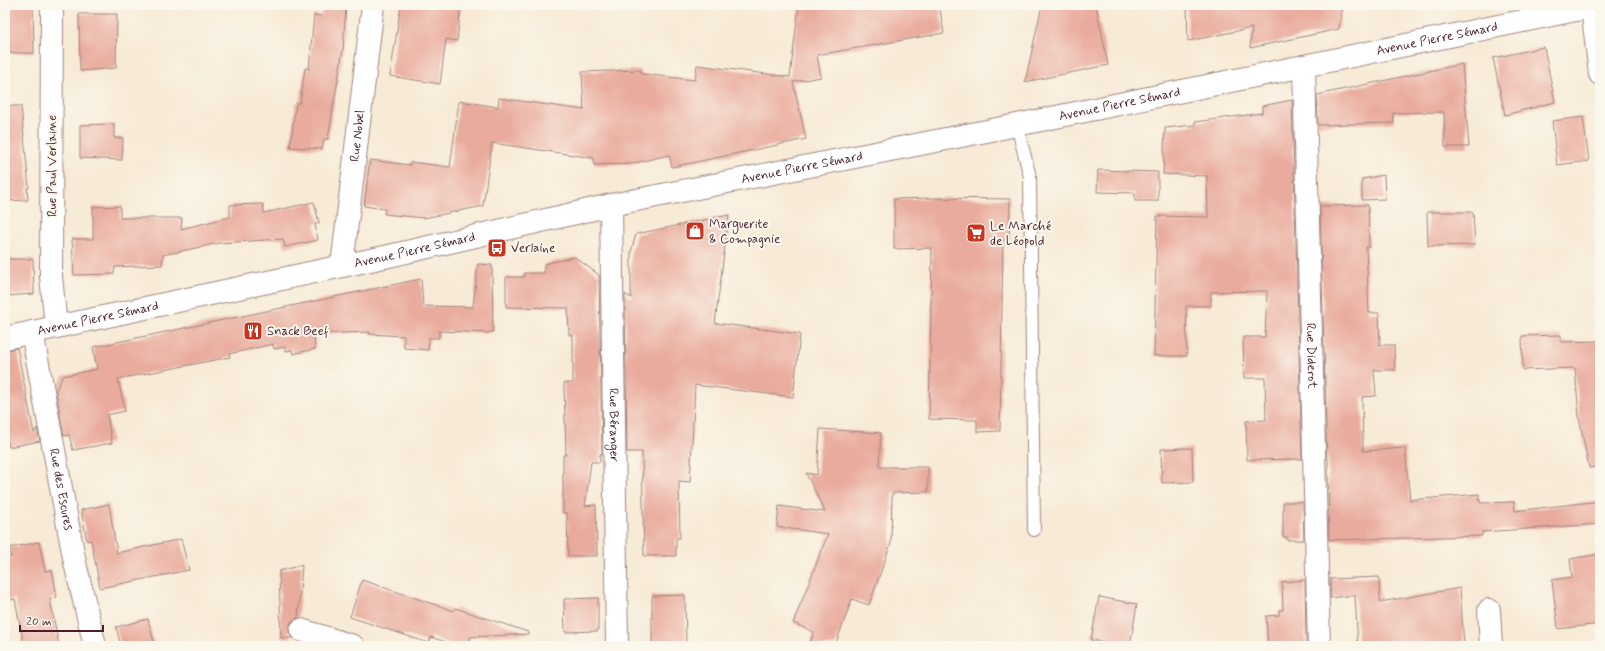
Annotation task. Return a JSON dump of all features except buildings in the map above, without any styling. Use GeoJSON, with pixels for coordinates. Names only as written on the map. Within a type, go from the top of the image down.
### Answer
{"type":"FeatureCollection","features":[{"type":"Feature","properties":{"kind":"street","name":"Rue Paul Verlaine"},"geometry":{"type":"LineString","coordinates":[[52,5],[51,276],[56,327]]}},
{"type":"Feature","properties":{"kind":"street","name":"Rue Nobel"},"geometry":{"type":"LineString","coordinates":[[342,266],[373,5]]}},
{"type":"Feature","properties":{"kind":"street","name":"Avenue Pierre Sémard"},"geometry":{"type":"LineString","coordinates":[[5,338],[342,266],[611,204],[1017,125],[1596,6]]}},
{"type":"Feature","properties":{"kind":"street"},"geometry":{"type":"LineString","coordinates":[[1596,6],[1600,74]]}},
{"type":"Feature","properties":{"kind":"street","name":"Rue Diderot"},"geometry":{"type":"LineString","coordinates":[[1304,66],[1319,646]]}},
{"type":"Feature","properties":{"kind":"street","name":"Rue Béranger"},"geometry":{"type":"LineString","coordinates":[[611,204],[617,646]]}},
{"type":"Feature","properties":{"kind":"street","name":"Rue des Escures"},"geometry":{"type":"LineString","coordinates":[[32,332],[74,562],[95,646]]}},
{"type":"Feature","properties":{"kind":"street"},"geometry":{"type":"LineString","coordinates":[[1489,610],[1491,646]]}},
{"type":"Feature","properties":{"kind":"street"},"geometry":{"type":"LineString","coordinates":[[301,630],[353,646]]}},
{"type":"Feature","properties":{"kind":"lane"},"geometry":{"type":"LineString","coordinates":[[1017,125],[1030,177],[1034,530]]}},
{"type":"Feature","properties":{"kind":"place","name":"Marguerite & Compagnie"},"geometry":{"type":"Point","coordinates":[695,231]}},
{"type":"Feature","properties":{"kind":"place","name":"Le Marché de Léopold"},"geometry":{"type":"Point","coordinates":[976,233]}},
{"type":"Feature","properties":{"kind":"place","name":"Verlaine"},"geometry":{"type":"Point","coordinates":[497,248]}},
{"type":"Feature","properties":{"kind":"place","name":"Snack Beef"},"geometry":{"type":"Point","coordinates":[253,331]}}]}
